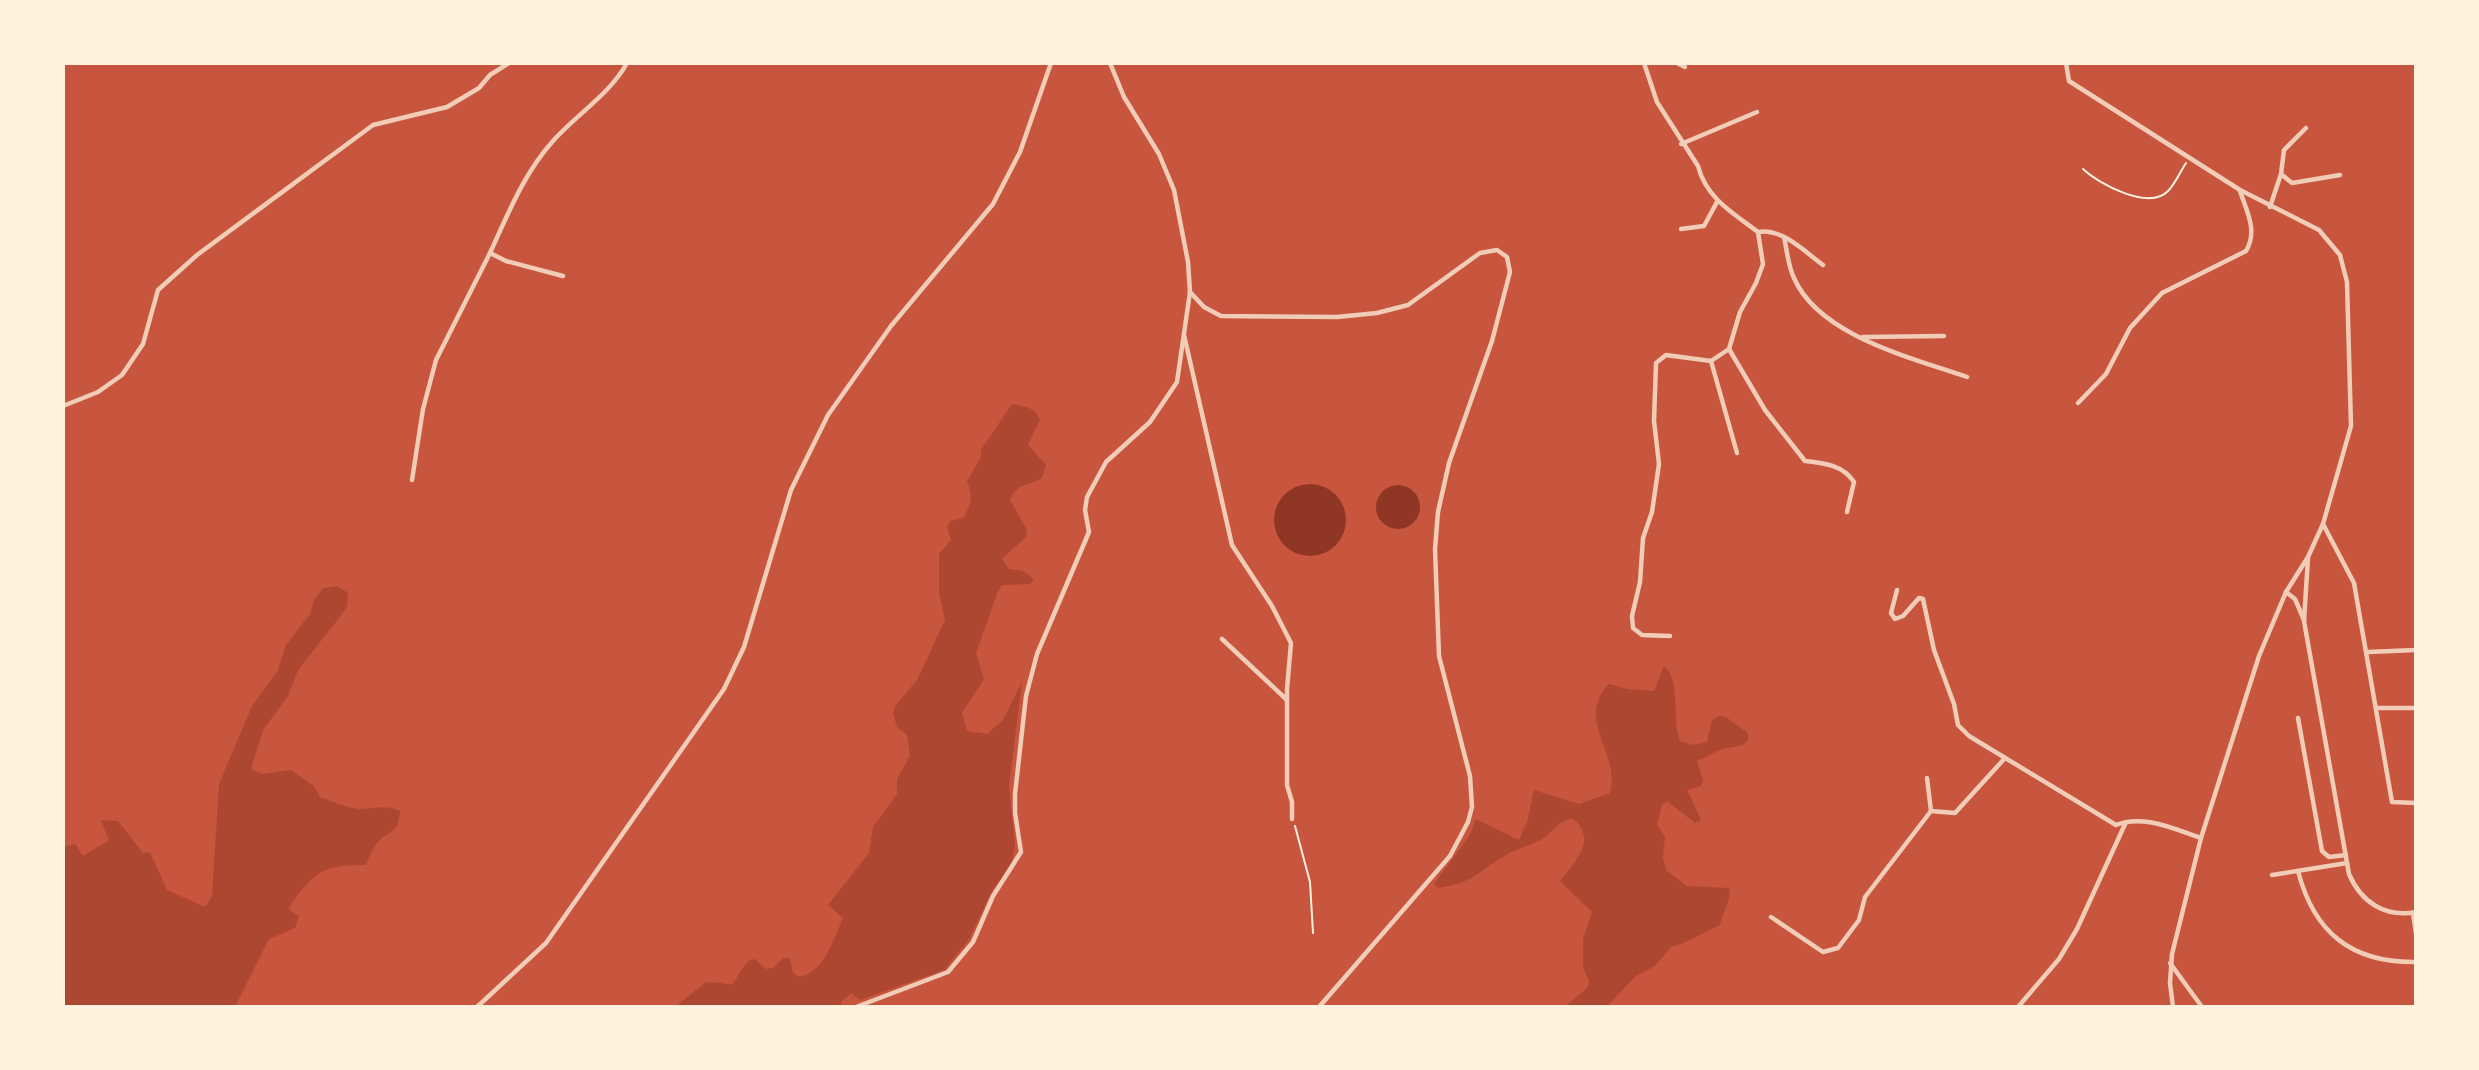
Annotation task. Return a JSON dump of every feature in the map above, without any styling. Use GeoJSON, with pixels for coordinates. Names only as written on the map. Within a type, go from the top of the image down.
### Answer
{"type":"FeatureCollection","features":[{"type":"Feature","properties":{"kind":"street"},"geometry":{"type":"LineString","coordinates":[[63,406],[97,392],[122,375],[143,344],[158,290],[207,247],[373,125],[447,107],[479,88],[490,75],[509,63]]}},
{"type":"Feature","properties":{"kind":"street"},"geometry":{"type":"LineString","coordinates":[[412,480],[423,409],[436,360],[531,166],[554,139],[600,96],[627,63]]}},
{"type":"Feature","properties":{"kind":"street"},"geometry":{"type":"LineString","coordinates":[[477,1007],[546,943],[724,689],[744,647],[791,490],[828,415],[891,326],[993,204],[1020,152],[1051,63]]}},
{"type":"Feature","properties":{"kind":"street"},"geometry":{"type":"LineString","coordinates":[[856,1007],[948,972],[973,942],[993,896],[1021,852],[1015,794],[1026,696],[1037,654],[1089,533],[1085,510],[1087,497],[1106,462],[1150,422],[1177,382],[1190,292],[1188,262],[1174,190],[1159,154],[1124,96],[1110,63]]}},
{"type":"Feature","properties":{"kind":"street"},"geometry":{"type":"LineString","coordinates":[[1644,63],[1657,102],[1717,202],[1758,232],[1769,230],[1784,237],[1823,265]]}},
{"type":"Feature","properties":{"kind":"street"},"geometry":{"type":"LineString","coordinates":[[1677,63],[1685,67]]}},
{"type":"Feature","properties":{"kind":"street"},"geometry":{"type":"LineString","coordinates":[[2066,63],[2068,80],[2188,159],[2270,207],[2319,230],[2340,255],[2347,282],[2351,426],[2323,524],[2308,557],[2286,592],[2259,656],[2201,838],[2170,963],[2173,1007]]}},
{"type":"Feature","properties":{"kind":"street"},"geometry":{"type":"LineString","coordinates":[[1681,144],[1757,112]]}},
{"type":"Feature","properties":{"kind":"street"},"geometry":{"type":"LineString","coordinates":[[2270,207],[2281,173],[2284,150],[2306,128]]}},
{"type":"Feature","properties":{"kind":"street"},"geometry":{"type":"LineString","coordinates":[[2281,173],[2292,183],[2340,175]]}},
{"type":"Feature","properties":{"kind":"street"},"geometry":{"type":"LineString","coordinates":[[2078,402],[2106,374],[2130,328],[2162,293],[2210,272],[2246,251],[2253,240],[2253,230],[2240,190]]}},
{"type":"Feature","properties":{"kind":"street"},"geometry":{"type":"LineString","coordinates":[[1681,229],[1704,226],[1717,202]]}},
{"type":"Feature","properties":{"kind":"street"},"geometry":{"type":"LineString","coordinates":[[1670,636],[1642,635],[1633,628],[1632,616],[1640,582],[1643,538],[1652,512],[1659,464],[1653,376],[1656,363],[1666,355],[1711,361],[1729,349],[1740,312],[1762,264],[1758,232]]}},
{"type":"Feature","properties":{"kind":"street"},"geometry":{"type":"LineString","coordinates":[[1784,237],[1794,279],[1812,303],[1836,322],[1888,352],[1966,377]]}},
{"type":"Feature","properties":{"kind":"street"},"geometry":{"type":"LineString","coordinates":[[1190,292],[1204,307],[1221,316],[1337,317],[1377,313],[1408,305],[1480,253],[1497,250],[1507,257],[1510,272],[1492,341],[1449,463],[1437,512],[1435,549],[1439,656],[1469,776],[1472,807],[1468,822],[1450,856],[1319,1007]]}},
{"type":"Feature","properties":{"kind":"street"},"geometry":{"type":"LineString","coordinates":[[490,253],[506,261],[564,276]]}},
{"type":"Feature","properties":{"kind":"street"},"geometry":{"type":"LineString","coordinates":[[1183,331],[1232,545],[1277,614],[1291,643],[1287,700],[1287,785],[1292,802],[1292,819]]}},
{"type":"Feature","properties":{"kind":"street"},"geometry":{"type":"LineString","coordinates":[[1862,337],[1944,335]]}},
{"type":"Feature","properties":{"kind":"street"},"geometry":{"type":"LineString","coordinates":[[1729,349],[1765,410],[1805,461],[1836,466],[1848,473],[1854,482],[1847,512]]}},
{"type":"Feature","properties":{"kind":"street"},"geometry":{"type":"LineString","coordinates":[[1711,361],[1737,453]]}},
{"type":"Feature","properties":{"kind":"street"},"geometry":{"type":"LineString","coordinates":[[2323,524],[2354,583],[2392,803],[2416,803]]}},
{"type":"Feature","properties":{"kind":"street"},"geometry":{"type":"LineString","coordinates":[[2304,621],[2308,557]]}},
{"type":"Feature","properties":{"kind":"street"},"geometry":{"type":"LineString","coordinates":[[1897,590],[1891,613],[1895,619],[1903,616],[1919,598],[1923,599],[1934,650],[1954,704],[1958,725],[1969,736],[2116,825],[2127,821],[2160,824],[2201,838]]}},
{"type":"Feature","properties":{"kind":"street"},"geometry":{"type":"LineString","coordinates":[[2286,592],[2295,599],[2304,621],[2347,863],[2354,886],[2371,904],[2389,912],[2414,913],[2416,934]]}},
{"type":"Feature","properties":{"kind":"street"},"geometry":{"type":"LineString","coordinates":[[1222,639],[1287,700]]}},
{"type":"Feature","properties":{"kind":"street"},"geometry":{"type":"LineString","coordinates":[[2368,652],[2416,650]]}},
{"type":"Feature","properties":{"kind":"street"},"geometry":{"type":"LineString","coordinates":[[2377,708],[2416,708]]}},
{"type":"Feature","properties":{"kind":"street"},"geometry":{"type":"LineString","coordinates":[[2298,718],[2322,851],[2329,857],[2346,855]]}},
{"type":"Feature","properties":{"kind":"street"},"geometry":{"type":"LineString","coordinates":[[1931,811],[1955,813],[2005,758]]}},
{"type":"Feature","properties":{"kind":"street"},"geometry":{"type":"LineString","coordinates":[[1772,917],[1823,952],[1838,948],[1859,920],[1865,897],[1931,811],[1927,778]]}},
{"type":"Feature","properties":{"kind":"street"},"geometry":{"type":"LineString","coordinates":[[2018,1007],[2059,959],[2077,929],[2127,821]]}},
{"type":"Feature","properties":{"kind":"street"},"geometry":{"type":"LineString","coordinates":[[2272,875],[2347,863]]}},
{"type":"Feature","properties":{"kind":"street"},"geometry":{"type":"LineString","coordinates":[[2298,871],[2312,911],[2336,939],[2355,952],[2386,961],[2416,962]]}},
{"type":"Feature","properties":{"kind":"street"},"geometry":{"type":"LineString","coordinates":[[2170,963],[2202,1007]]}},
{"type":"Feature","properties":{"kind":"path"},"geometry":{"type":"LineString","coordinates":[[2083,169],[2096,181],[2127,195],[2155,198],[2167,193],[2188,159]]}},
{"type":"Feature","properties":{"kind":"path"},"geometry":{"type":"LineString","coordinates":[[1292,819],[1300,836],[1310,881],[1313,933]]}},
{"type":"Feature","properties":{"kind":"shaded area"},"geometry":{"type":"Polygon","coordinates":[[[1012,404],[1036,412],[1040,420],[1028,445],[1046,465],[1042,478],[1019,488],[1010,500],[1027,530],[1026,537],[1002,559],[1009,569],[1023,571],[1034,579],[1030,584],[1002,585],[998,591],[976,653],[984,679],[962,713],[967,731],[987,734],[1003,720],[1022,682],[1009,786],[1015,844],[1011,867],[993,889],[968,941],[944,970],[860,1000],[851,993],[841,1002],[843,1007],[675,1007],[706,982],[733,984],[748,961],[755,959],[766,969],[773,968],[783,958],[790,958],[793,973],[799,977],[816,968],[827,953],[843,918],[828,905],[869,853],[873,827],[897,794],[897,779],[910,756],[907,735],[897,727],[893,713],[895,706],[917,680],[945,620],[939,593],[939,554],[951,540],[947,527],[950,521],[963,518],[966,513],[971,500],[967,481],[981,457],[981,450],[1012,404]]]}},
{"type":"Feature","properties":{"kind":"shaded area"},"geometry":{"type":"Polygon","coordinates":[[[1303,484],[1317,484],[1336,494],[1346,513],[1346,527],[1336,546],[1317,556],[1303,556],[1284,546],[1274,527],[1274,513],[1284,494],[1303,484]]]}},
{"type":"Feature","properties":{"kind":"shaded area"},"geometry":{"type":"Polygon","coordinates":[[[1398,485],[1413,492],[1420,507],[1413,522],[1398,529],[1383,522],[1376,507],[1383,492],[1398,485]]]}},
{"type":"Feature","properties":{"kind":"shaded area"},"geometry":{"type":"Polygon","coordinates":[[[337,586],[348,593],[347,606],[298,670],[288,696],[263,730],[251,769],[263,774],[291,770],[314,786],[320,797],[344,806],[360,809],[380,807],[400,811],[395,828],[377,843],[366,865],[328,869],[304,887],[288,909],[299,916],[295,928],[269,939],[235,1007],[63,1007],[63,847],[75,844],[83,856],[109,840],[101,820],[118,821],[143,853],[150,852],[167,890],[205,907],[212,896],[219,784],[252,706],[277,672],[286,645],[310,614],[314,600],[323,588],[337,586]]]}},
{"type":"Feature","properties":{"kind":"shaded area"},"geometry":{"type":"Polygon","coordinates":[[[1664,666],[1673,681],[1680,741],[1693,745],[1707,742],[1712,720],[1719,716],[1726,717],[1748,733],[1748,740],[1743,745],[1722,749],[1697,761],[1703,780],[1701,786],[1687,790],[1701,820],[1695,823],[1667,801],[1662,805],[1657,825],[1665,836],[1663,857],[1666,870],[1687,886],[1729,888],[1728,902],[1720,925],[1672,946],[1655,966],[1636,976],[1606,1007],[1565,1007],[1588,987],[1589,980],[1583,968],[1583,939],[1592,912],[1560,881],[1584,843],[1584,835],[1573,819],[1563,822],[1542,839],[1506,855],[1467,880],[1438,888],[1434,884],[1470,835],[1476,819],[1519,840],[1527,822],[1534,790],[1579,804],[1610,793],[1610,764],[1597,723],[1599,697],[1609,684],[1627,689],[1654,691],[1664,666]]]}}]}
